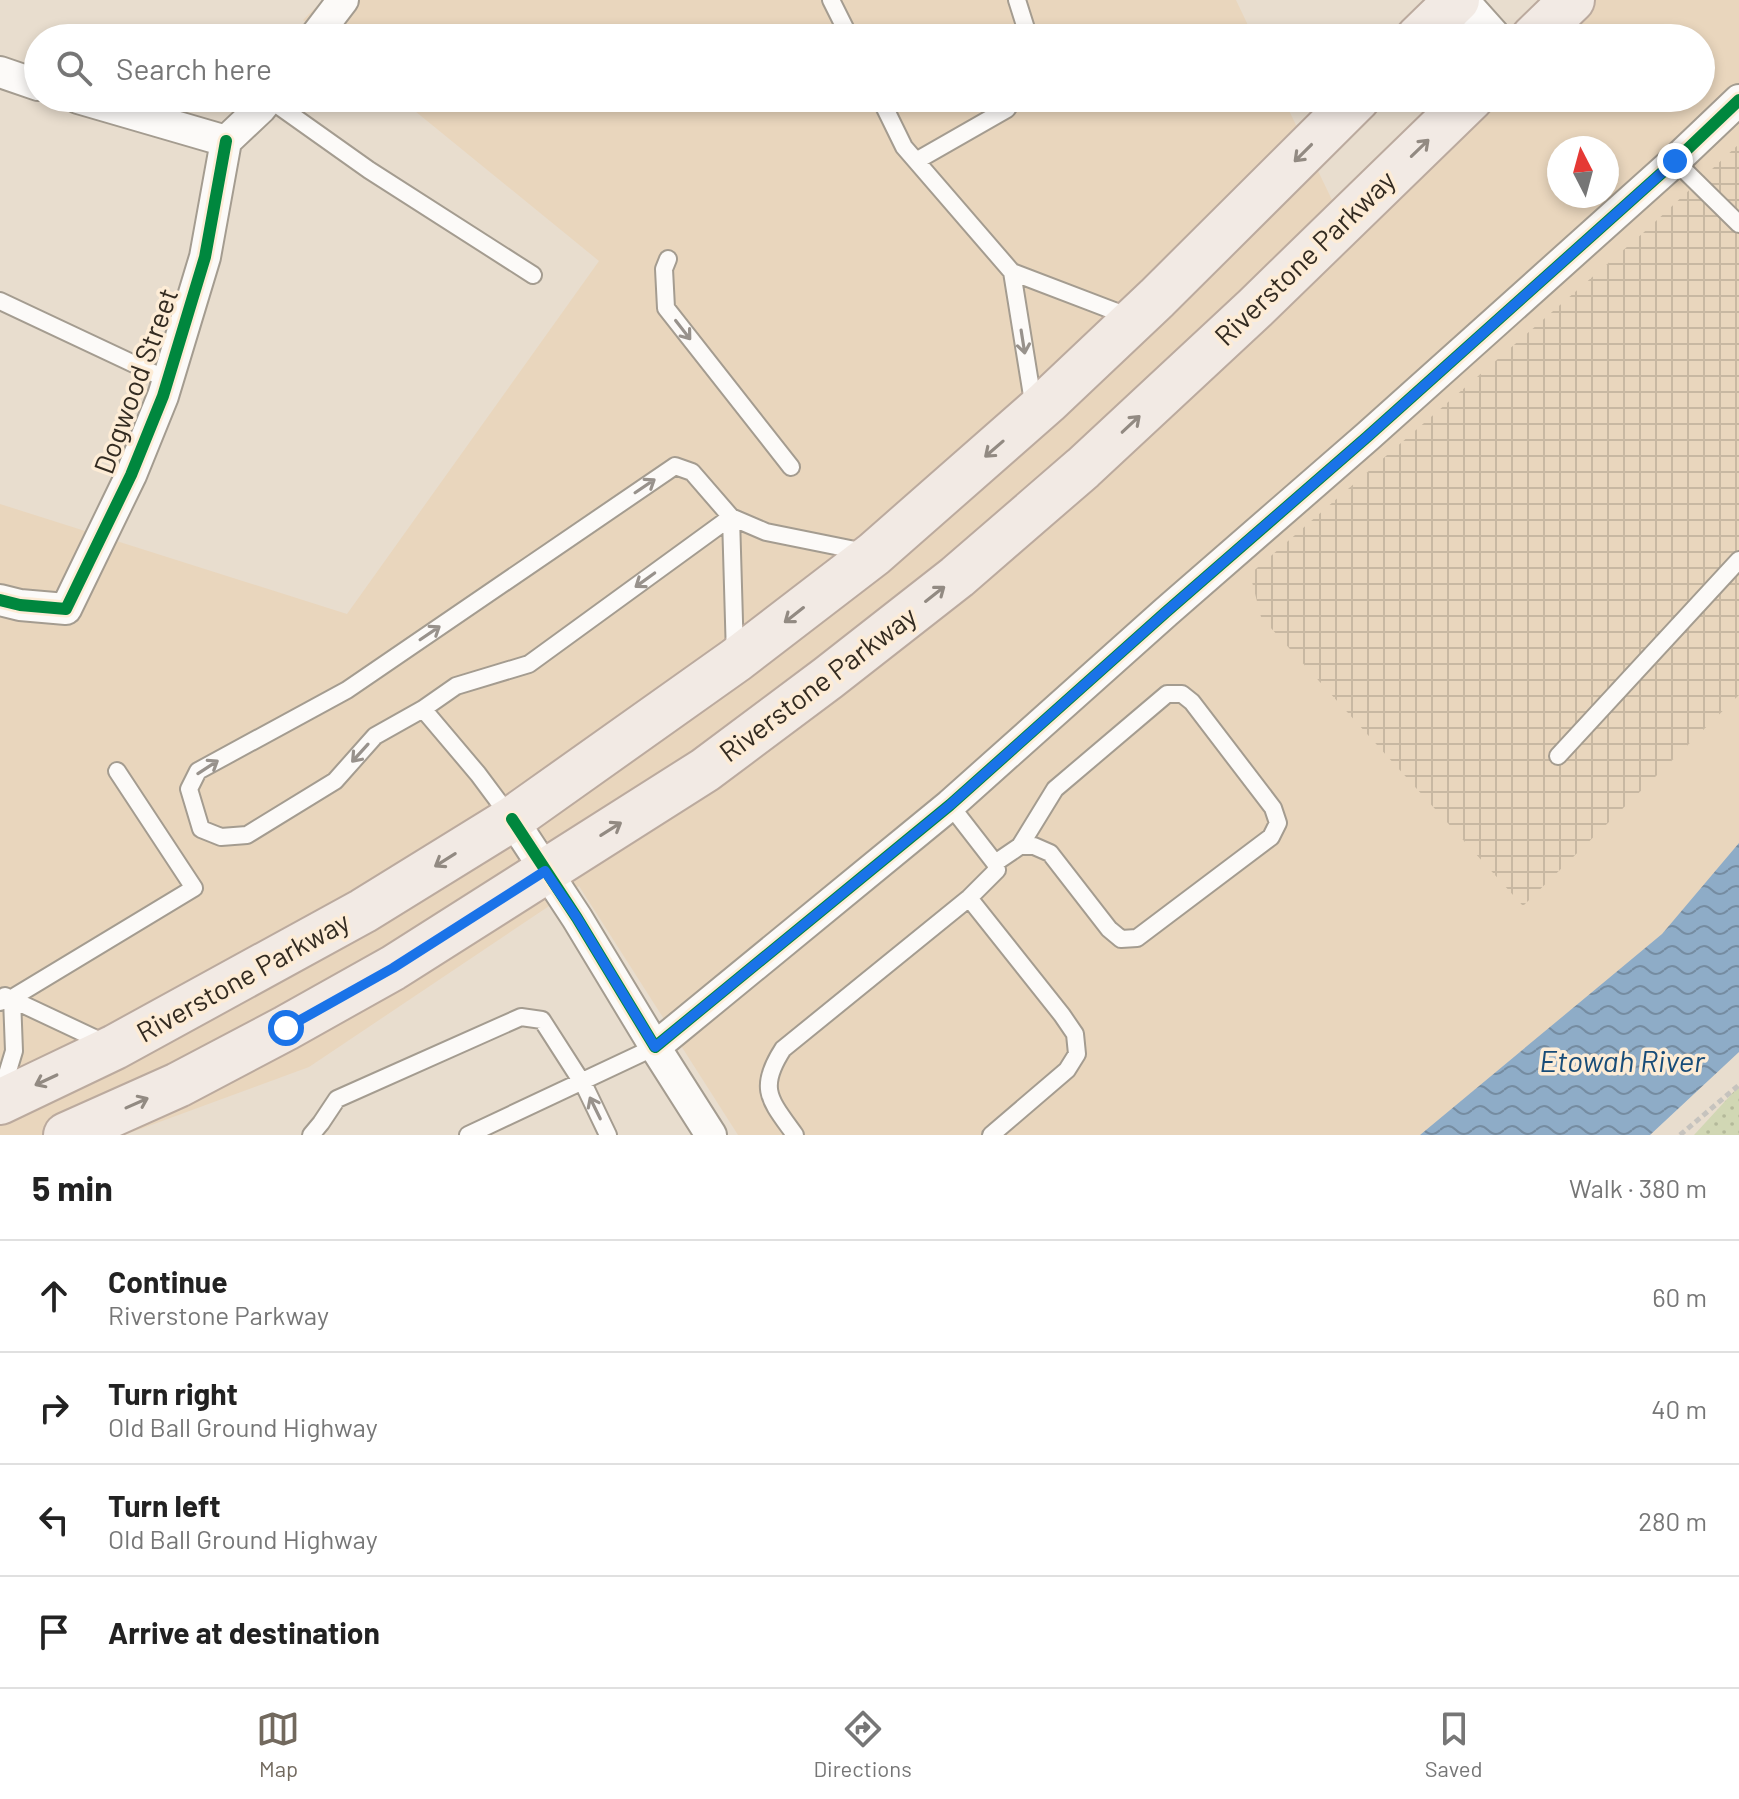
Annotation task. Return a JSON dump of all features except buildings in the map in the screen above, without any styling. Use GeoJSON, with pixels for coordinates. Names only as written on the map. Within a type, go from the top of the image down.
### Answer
{"type":"FeatureCollection","features":[{"type":"Feature","properties":{"kind":"main road"},"geometry":{"type":"LineString","coordinates":[[1433,24],[1460,0]]}},
{"type":"Feature","properties":{"kind":"main road"},"geometry":{"type":"LineString","coordinates":[[1547,24],[1572,0]]}},
{"type":"Feature","properties":{"kind":"main road","name":"Riverstone Parkway"},"geometry":{"type":"LineString","coordinates":[[0,1100],[115,1047],[363,911],[512,819],[736,660],[874,554],[1035,413],[1135,319],[1344,112]]}},
{"type":"Feature","properties":{"kind":"main road","name":"Riverstone Parkway"},"geometry":{"type":"LineString","coordinates":[[66,1135],[178,1085],[393,968],[705,770],[957,577],[1083,468],[1197,363],[1457,112]]}},
{"type":"Feature","properties":{"kind":"street"},"geometry":{"type":"LineString","coordinates":[[325,24],[343,0]]}},
{"type":"Feature","properties":{"kind":"street"},"geometry":{"type":"LineString","coordinates":[[1460,0],[1483,24]]}},
{"type":"Feature","properties":{"kind":"street"},"geometry":{"type":"LineString","coordinates":[[0,72],[24,80]]}},
{"type":"Feature","properties":{"kind":"street"},"geometry":{"type":"LineString","coordinates":[[655,1047],[950,805],[1367,437],[1739,100]]}},
{"type":"Feature","properties":{"kind":"street"},"geometry":{"type":"LineString","coordinates":[[126,112],[226,141],[257,112]]}},
{"type":"Feature","properties":{"kind":"street","name":"Dogwood Street"},"geometry":{"type":"LineString","coordinates":[[0,600],[66,609],[131,475],[168,380],[205,257],[226,141]]}},
{"type":"Feature","properties":{"kind":"street"},"geometry":{"type":"LineString","coordinates":[[512,819],[711,1135]]}},
{"type":"Feature","properties":{"kind":"lane"},"geometry":{"type":"LineString","coordinates":[[831,0],[843,24]]}},
{"type":"Feature","properties":{"kind":"lane"},"geometry":{"type":"LineString","coordinates":[[1017,0],[1025,24]]}},
{"type":"Feature","properties":{"kind":"lane"},"geometry":{"type":"LineString","coordinates":[[288,112],[369,170],[533,275]]}},
{"type":"Feature","properties":{"kind":"lane"},"geometry":{"type":"LineString","coordinates":[[887,112],[904,147],[1012,272],[1135,319]]}},
{"type":"Feature","properties":{"kind":"lane"},"geometry":{"type":"LineString","coordinates":[[916,161],[1002,112]]}},
{"type":"Feature","properties":{"kind":"lane"},"geometry":{"type":"LineString","coordinates":[[1675,161],[1739,224]]}},
{"type":"Feature","properties":{"kind":"lane"},"geometry":{"type":"LineString","coordinates":[[668,259],[664,269],[666,308],[791,467]]}},
{"type":"Feature","properties":{"kind":"lane"},"geometry":{"type":"LineString","coordinates":[[1012,272],[1035,413]]}},
{"type":"Feature","properties":{"kind":"lane"},"geometry":{"type":"LineString","coordinates":[[0,301],[168,380]]}},
{"type":"Feature","properties":{"kind":"lane"},"geometry":{"type":"LineString","coordinates":[[731,517],[529,664],[456,686],[375,736],[335,781],[247,835],[221,837],[201,829],[189,789],[198,771],[347,690],[675,466],[692,472],[731,517],[766,532],[874,554]]}},
{"type":"Feature","properties":{"kind":"lane"},"geometry":{"type":"LineString","coordinates":[[731,517],[736,660]]}},
{"type":"Feature","properties":{"kind":"lane"},"geometry":{"type":"LineString","coordinates":[[1558,756],[1739,560]]}},
{"type":"Feature","properties":{"kind":"lane"},"geometry":{"type":"LineString","coordinates":[[995,863],[1020,846],[1055,789],[1167,694],[1182,694],[1192,702],[1273,808],[1278,823],[1271,837],[1137,938],[1121,939],[1109,929],[1050,853],[1034,846],[1020,846]]}},
{"type":"Feature","properties":{"kind":"lane"},"geometry":{"type":"LineString","coordinates":[[423,709],[512,819]]}},
{"type":"Feature","properties":{"kind":"lane"},"geometry":{"type":"LineString","coordinates":[[4,998],[194,888],[117,771]]}},
{"type":"Feature","properties":{"kind":"lane"},"geometry":{"type":"LineString","coordinates":[[795,1135],[777,1110],[767,1087],[771,1067],[783,1049],[969,898],[997,870],[995,863],[950,805]]}},
{"type":"Feature","properties":{"kind":"lane"},"geometry":{"type":"LineString","coordinates":[[969,898],[1062,1015],[1075,1034],[1077,1054],[1067,1070],[991,1135]]}},
{"type":"Feature","properties":{"kind":"lane"},"geometry":{"type":"LineString","coordinates":[[4,998],[115,1047]]}},
{"type":"Feature","properties":{"kind":"lane"},"geometry":{"type":"LineString","coordinates":[[0,1100],[14,1051],[4,998]]}},
{"type":"Feature","properties":{"kind":"lane"},"geometry":{"type":"LineString","coordinates":[[311,1135],[337,1099],[521,1017],[542,1020],[581,1081],[608,1135]]}},
{"type":"Feature","properties":{"kind":"lane"},"geometry":{"type":"LineString","coordinates":[[468,1135],[655,1047]]}},
{"type":"Feature","properties":{"kind":"path"},"geometry":{"type":"LineString","coordinates":[[1680,1135],[1739,1085]]}},
{"type":"Feature","properties":{"kind":"shaded area"},"geometry":{"type":"Polygon","coordinates":[[[323,0],[1236,0],[1247,24],[308,24],[303,20],[323,0]]]}},
{"type":"Feature","properties":{"kind":"shaded area"},"geometry":{"type":"Polygon","coordinates":[[[1572,0],[1739,0],[1739,896],[1460,1135],[738,1135],[579,886],[309,1067],[124,1135],[0,1135],[0,504],[347,614],[599,261],[416,112],[1290,112],[1332,200],[1438,112],[1715,112],[1715,24],[1543,24],[1572,0]]]}},
{"type":"Feature","properties":{"kind":"shaded area"},"geometry":{"type":"Polygon","coordinates":[[[1739,144],[1739,695],[1523,906],[1261,617],[1250,574],[1643,233],[1739,144]]]}},
{"type":"Feature","properties":{"kind":"green space"},"geometry":{"type":"Polygon","coordinates":[[[1739,1086],[1739,1135],[1694,1135],[1739,1086]]]}},
{"type":"Feature","properties":{"kind":"water","name":"Etowah River"},"geometry":{"type":"Polygon","coordinates":[[[1739,843],[1739,1052],[1650,1135],[1420,1135],[1662,934],[1739,843]]]}},
{"type":"Feature","properties":{"kind":"cycle path"},"geometry":{"type":"LineString","coordinates":[[512,819],[577,918],[655,1047],[950,805],[1367,437],[1739,100]]}},
{"type":"Feature","properties":{"kind":"cycle path"},"geometry":{"type":"LineString","coordinates":[[0,600],[66,609],[131,475],[163,396],[205,257],[226,141]]}},
{"type":"Feature","properties":{"kind":"route"},"geometry":{"type":"LineString","coordinates":[[286,1028],[393,968],[545,871],[655,1047],[950,805],[1675,161]]}}]}
